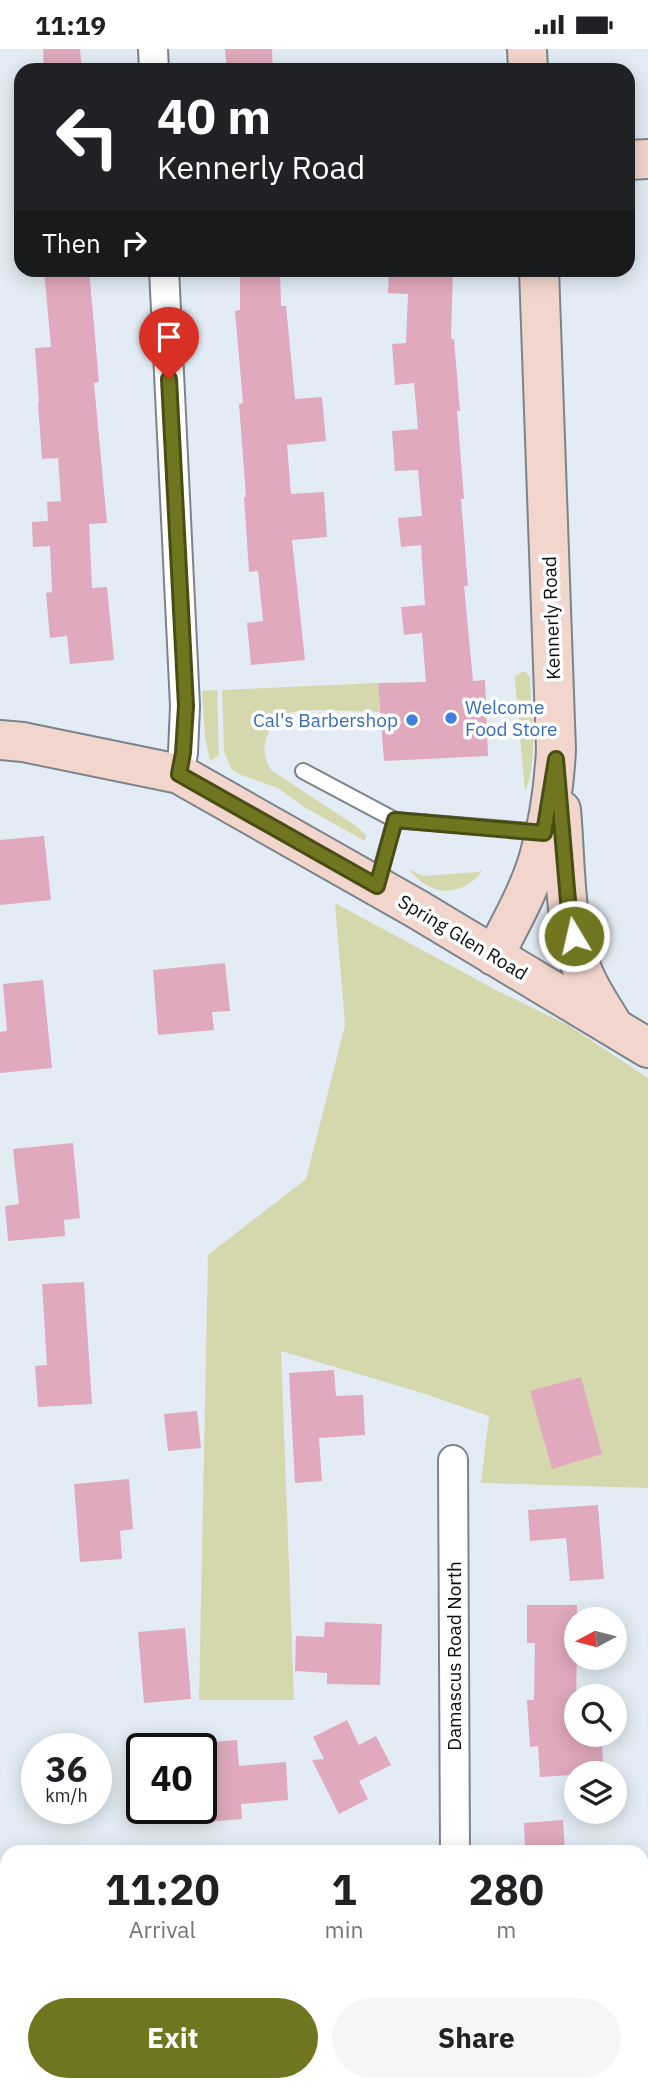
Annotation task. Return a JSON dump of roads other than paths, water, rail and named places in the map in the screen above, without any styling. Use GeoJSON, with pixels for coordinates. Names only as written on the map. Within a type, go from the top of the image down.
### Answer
{"type":"FeatureCollection","features":[{"type":"Feature","properties":{"kind":"street"},"geometry":{"type":"LineString","coordinates":[[164,277],[186,706],[179,774]]}},
{"type":"Feature","properties":{"kind":"street","name":"Kennerly Road"},"geometry":{"type":"LineString","coordinates":[[494,956],[524,896],[539,858],[556,759],[539,277]]}},
{"type":"Feature","properties":{"kind":"street","name":"Spring Glen Road"},"geometry":{"type":"LineString","coordinates":[[0,740],[23,742],[179,774],[377,886],[648,1048]]}},
{"type":"Feature","properties":{"kind":"street"},"geometry":{"type":"LineString","coordinates":[[556,759],[573,931],[583,972],[613,1026]]}},
{"type":"Feature","properties":{"kind":"street","name":"Damascus Road North"},"geometry":{"type":"LineString","coordinates":[[453,1460],[456,1845]]}},
{"type":"Feature","properties":{"kind":"lane"},"geometry":{"type":"LineString","coordinates":[[303,771],[395,820],[544,833]]}},
{"type":"Feature","properties":{"kind":"lane"},"geometry":{"type":"LineString","coordinates":[[377,886],[395,820]]}},
{"type":"Feature","properties":{"kind":"place","name":"Welcome Food Store"},"geometry":{"type":"Point","coordinates":[451,718]}},
{"type":"Feature","properties":{"kind":"place","name":"Cal's Barbershop"},"geometry":{"type":"Point","coordinates":[412,720]}}]}
